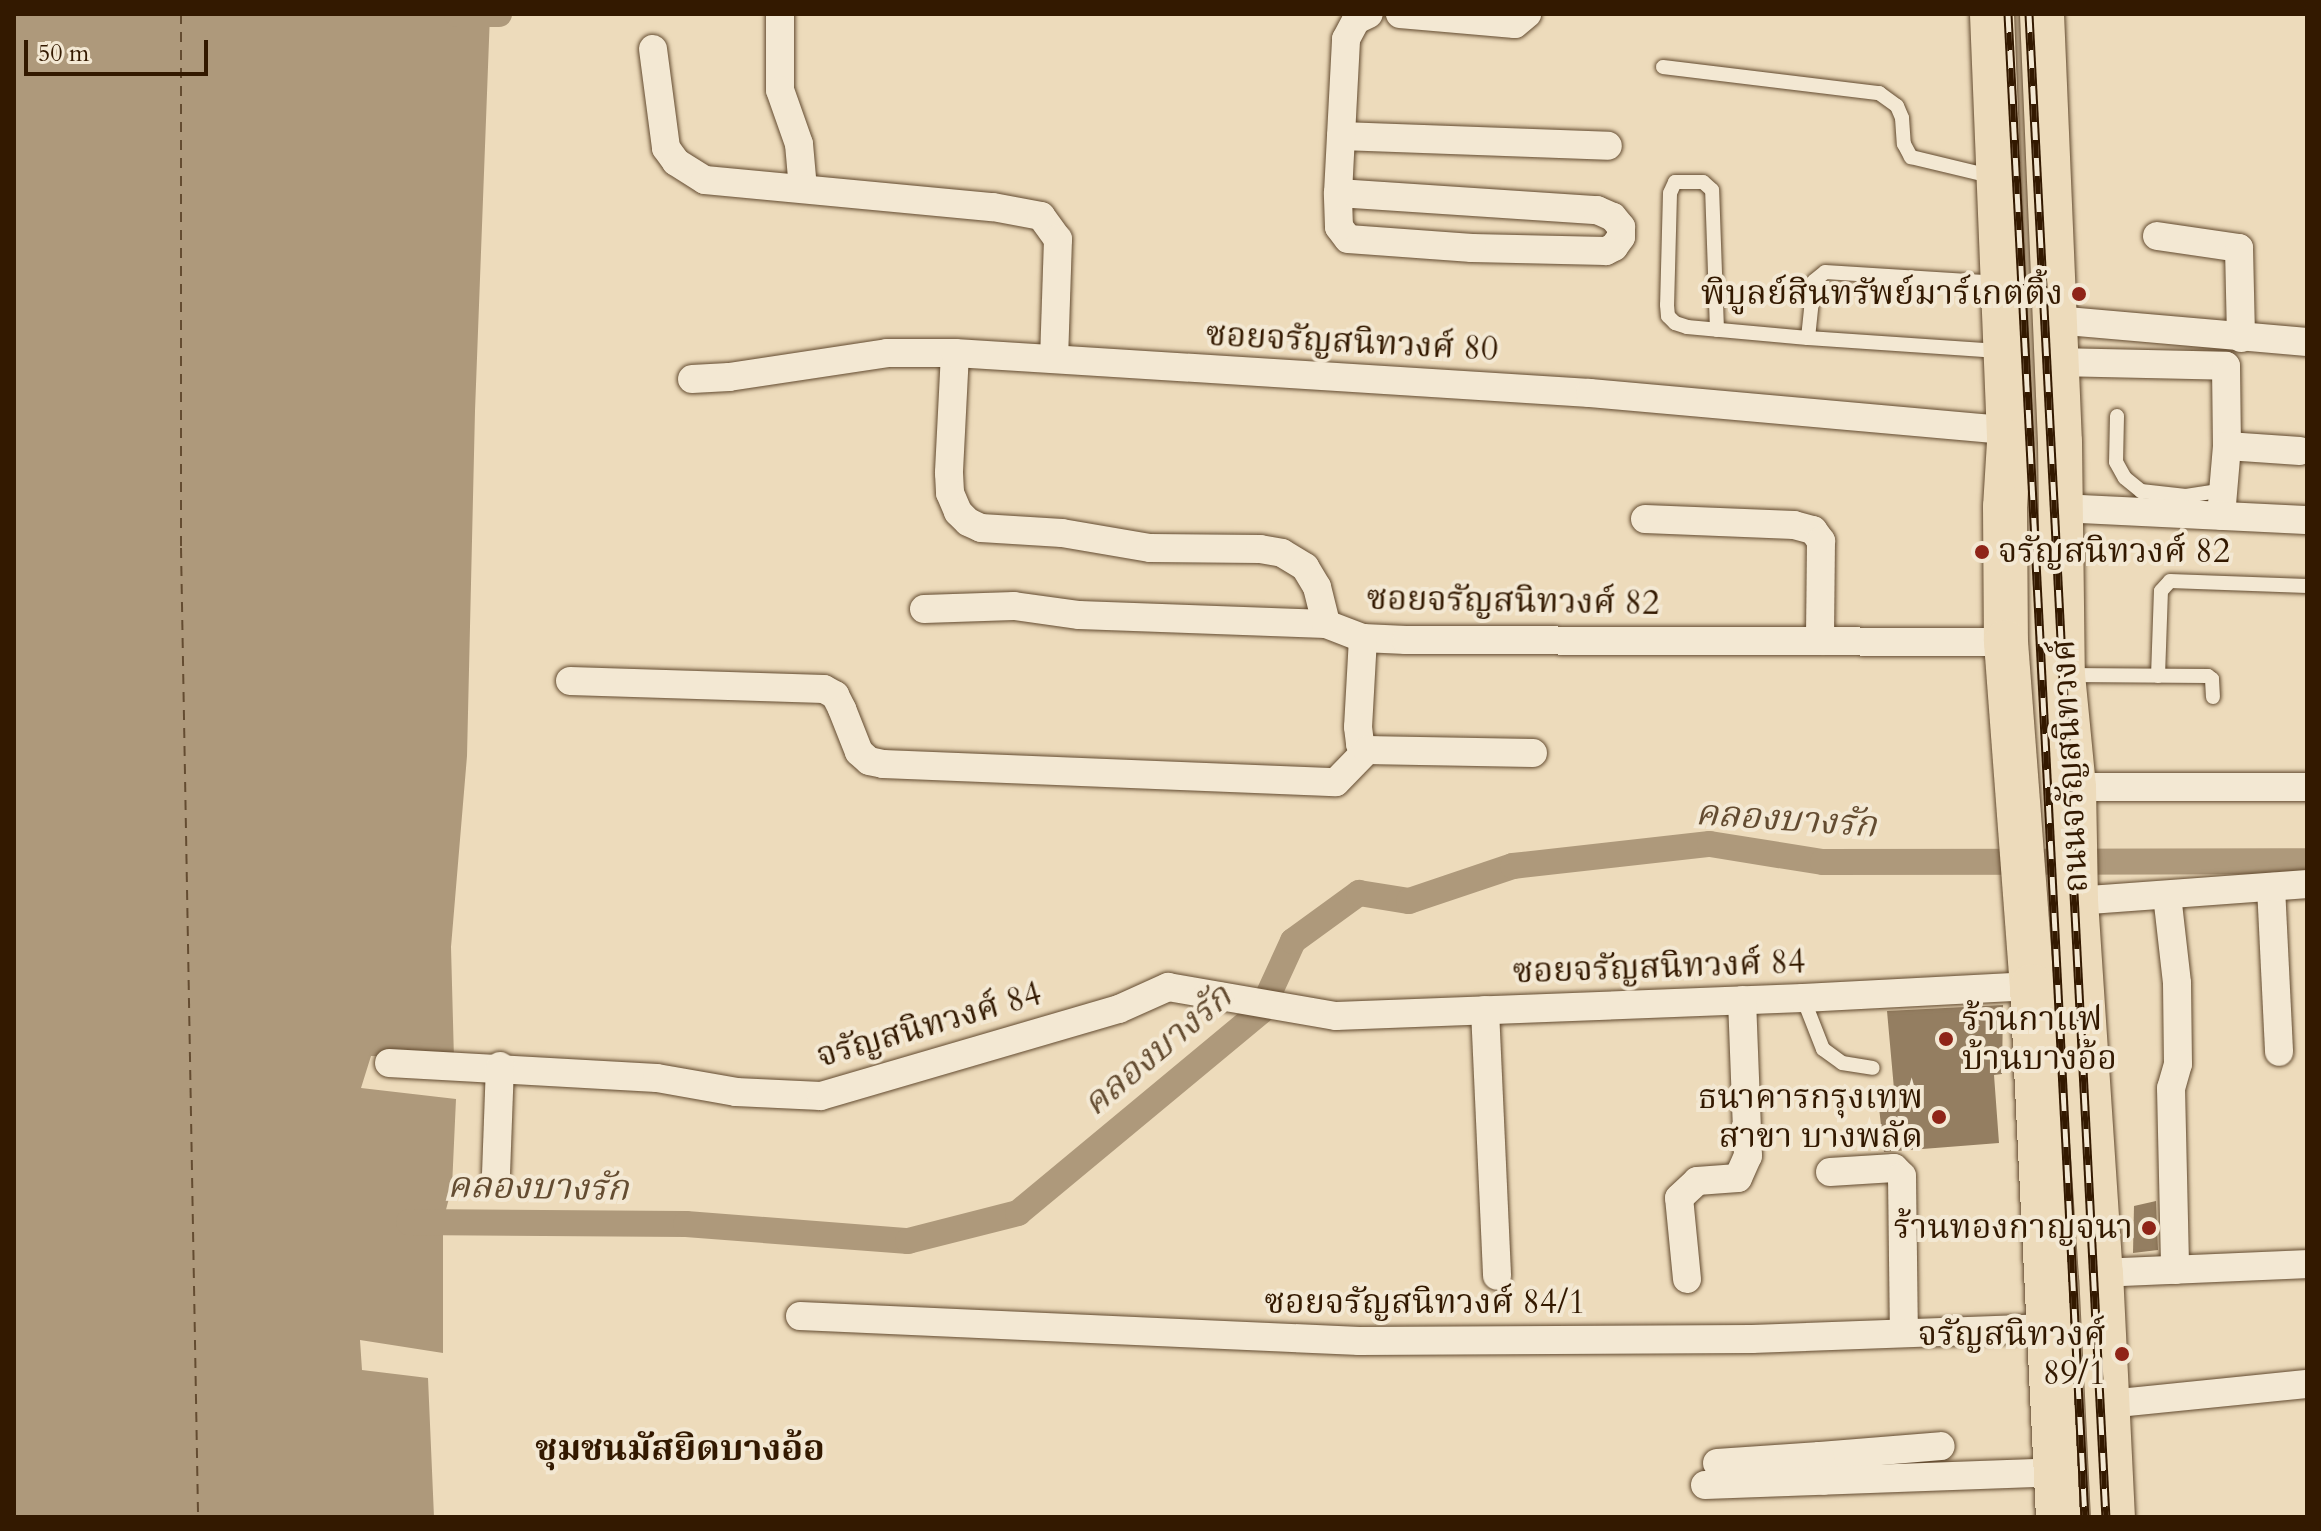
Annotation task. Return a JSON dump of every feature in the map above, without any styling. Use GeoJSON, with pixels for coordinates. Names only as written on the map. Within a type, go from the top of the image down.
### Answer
{"type":"FeatureCollection","features":[{"type":"Feature","properties":{"kind":"main road","name":"ถนนจรัญสนิทวงศ์"},"geometry":{"type":"LineString","coordinates":[[1992,14],[2008,430],[2006,642],[2032,986],[2058,1517]]}},
{"type":"Feature","properties":{"kind":"main road","name":"ถนนจรัญสนิทวงศ์"},"geometry":{"type":"LineString","coordinates":[[2042,14],[2059,508],[2062,520],[2063,675],[2074,787],[2076,901],[2109,1404],[2113,1517]]}},
{"type":"Feature","properties":{"kind":"street"},"geometry":{"type":"LineString","coordinates":[[780,14],[780,90],[799,144],[803,189]]}},
{"type":"Feature","properties":{"kind":"street"},"geometry":{"type":"LineString","coordinates":[[1338,193],[1597,210],[1613,217],[1621,227],[1614,247],[1606,251],[1354,241],[1339,227],[1338,193],[1346,39],[1356,20],[1369,14]]}},
{"type":"Feature","properties":{"kind":"street"},"geometry":{"type":"LineString","coordinates":[[1400,14],[1515,24],[1527,14]]}},
{"type":"Feature","properties":{"kind":"street"},"geometry":{"type":"LineString","coordinates":[[653,49],[662,136],[676,162],[705,180],[993,207],[1041,216],[1058,239],[1054,358]]}},
{"type":"Feature","properties":{"kind":"street"},"geometry":{"type":"LineString","coordinates":[[1341,136],[1608,146]]}},
{"type":"Feature","properties":{"kind":"street"},"geometry":{"type":"LineString","coordinates":[[2157,236],[2239,248],[2241,338]]}},
{"type":"Feature","properties":{"kind":"street"},"geometry":{"type":"LineString","coordinates":[[2055,341],[2241,338],[2307,342]]}},
{"type":"Feature","properties":{"kind":"street"},"geometry":{"type":"LineString","coordinates":[[2055,341],[2226,366],[2227,446],[2222,503]]}},
{"type":"Feature","properties":{"kind":"street","name":"ซอยจรัญสนิทวงศ์ 80"},"geometry":{"type":"LineString","coordinates":[[692,379],[729,377],[887,353],[955,353],[1590,393],[2008,430]]}},
{"type":"Feature","properties":{"kind":"street"},"geometry":{"type":"LineString","coordinates":[[955,353],[950,493],[958,512],[968,522],[981,528],[1062,533],[1150,548],[1260,549],[1282,553],[1305,567],[1317,587],[1326,624]]}},
{"type":"Feature","properties":{"kind":"street"},"geometry":{"type":"LineString","coordinates":[[2227,446],[2300,451]]}},
{"type":"Feature","properties":{"kind":"street"},"geometry":{"type":"LineString","coordinates":[[2059,508],[2222,503],[2307,520]]}},
{"type":"Feature","properties":{"kind":"street"},"geometry":{"type":"LineString","coordinates":[[1645,519],[1794,525],[1813,530],[1821,541],[1820,641]]}},
{"type":"Feature","properties":{"kind":"street","name":"ซอยจรัญสนิทวงศ์ 82"},"geometry":{"type":"LineString","coordinates":[[924,609],[1014,606],[1079,615],[1326,624],[1363,638],[2006,642]]}},
{"type":"Feature","properties":{"kind":"street"},"geometry":{"type":"LineString","coordinates":[[1363,638],[1358,727],[1360,744],[1367,750],[1533,753]]}},
{"type":"Feature","properties":{"kind":"street"},"geometry":{"type":"LineString","coordinates":[[570,681],[824,689],[835,695],[859,752],[869,761],[883,764],[1336,782],[1367,750]]}},
{"type":"Feature","properties":{"kind":"street"},"geometry":{"type":"LineString","coordinates":[[2074,787],[2307,787]]}},
{"type":"Feature","properties":{"kind":"street"},"geometry":{"type":"LineString","coordinates":[[2076,901],[2307,884]]}},
{"type":"Feature","properties":{"kind":"street"},"geometry":{"type":"LineString","coordinates":[[2271,887],[2279,1052]]}},
{"type":"Feature","properties":{"kind":"street"},"geometry":{"type":"LineString","coordinates":[[2167,895],[2177,983],[2178,1064],[2171,1088],[2175,1270]]}},
{"type":"Feature","properties":{"kind":"street","name":"ซอยจรัญสนิทวงศ์ 84"},"geometry":{"type":"LineString","coordinates":[[1288,1008],[1336,1016],[2032,986]]}},
{"type":"Feature","properties":{"kind":"street","name":"จรัญสนิทวงศ์ 84"},"geometry":{"type":"LineString","coordinates":[[389,1063],[500,1066],[657,1078],[736,1092],[821,1096],[1119,1009],[1168,987],[1288,1008]]}},
{"type":"Feature","properties":{"kind":"street"},"geometry":{"type":"LineString","coordinates":[[1687,1279],[1679,1198],[1697,1181],[1738,1178],[1748,1156],[1742,1000]]}},
{"type":"Feature","properties":{"kind":"street"},"geometry":{"type":"LineString","coordinates":[[1485,1010],[1497,1276]]}},
{"type":"Feature","properties":{"kind":"street"},"geometry":{"type":"LineString","coordinates":[[496,1174],[500,1066]]}},
{"type":"Feature","properties":{"kind":"street"},"geometry":{"type":"LineString","coordinates":[[1830,1172],[1894,1168],[1902,1176],[1904,1333]]}},
{"type":"Feature","properties":{"kind":"street"},"geometry":{"type":"LineString","coordinates":[[2101,1273],[2307,1264]]}},
{"type":"Feature","properties":{"kind":"street","name":"ซอยจรัญสนิทวงศ์ 84/1"},"geometry":{"type":"LineString","coordinates":[[800,1316],[1359,1341],[1752,1339],[2050,1328]]}},
{"type":"Feature","properties":{"kind":"street"},"geometry":{"type":"LineString","coordinates":[[2109,1404],[2307,1384]]}},
{"type":"Feature","properties":{"kind":"street"},"geometry":{"type":"LineString","coordinates":[[1821,1468],[1941,1446]]}},
{"type":"Feature","properties":{"kind":"street"},"geometry":{"type":"LineString","coordinates":[[1711,1474],[1821,1468],[2056,1472]]}},
{"type":"Feature","properties":{"kind":"lane"},"geometry":{"type":"LineString","coordinates":[[1663,67],[1879,93],[1897,106],[1902,118],[1904,144],[1911,157],[1999,178]]}},
{"type":"Feature","properties":{"kind":"lane"},"geometry":{"type":"LineString","coordinates":[[1717,330],[1712,190],[1703,182],[1675,182],[1670,193],[1668,316],[1687,327],[1717,330],[1808,338],[2003,351]]}},
{"type":"Feature","properties":{"kind":"lane"},"geometry":{"type":"LineString","coordinates":[[1808,338],[1814,281],[1825,272],[2002,283]]}},
{"type":"Feature","properties":{"kind":"lane"},"geometry":{"type":"LineString","coordinates":[[2117,416],[2116,462],[2125,478],[2141,491],[2222,503]]}},
{"type":"Feature","properties":{"kind":"lane"},"geometry":{"type":"LineString","coordinates":[[2158,676],[2161,591],[2170,581],[2307,586]]}},
{"type":"Feature","properties":{"kind":"lane"},"geometry":{"type":"LineString","coordinates":[[2063,675],[2211,677],[2213,697]]}},
{"type":"Feature","properties":{"kind":"lane"},"geometry":{"type":"LineString","coordinates":[[1803,998],[1823,1049],[1842,1063],[1873,1068]]}},
{"type":"Feature","properties":{"kind":"shaded area"},"geometry":{"type":"Polygon","coordinates":[[[14,14],[490,14],[475,411],[467,756],[451,947],[454,1059],[371,1056],[361,1088],[456,1099],[452,1187],[443,1221],[443,1353],[360,1340],[362,1370],[428,1378],[434,1517],[14,1517],[14,14]]]}},
{"type":"Feature","properties":{"kind":"building"},"geometry":{"type":"Polygon","coordinates":[[[2003,1005],[2002,1074],[1994,1075],[1999,1143],[1884,1152],[1877,1090],[1894,1089],[1887,1011],[2003,1005]]]}},
{"type":"Feature","properties":{"kind":"building","name":"ร้านทองกาญจนา"},"geometry":{"type":"Polygon","coordinates":[[[2156,1201],[2158,1250],[2133,1253],[2134,1206],[2156,1201]]]}},
{"type":"Feature","properties":{"kind":"waterway"},"geometry":{"type":"LineString","coordinates":[[457,14],[499,14]]}},
{"type":"Feature","properties":{"kind":"waterway","name":"คลองบางรัก"},"geometry":{"type":"LineString","coordinates":[[409,1222],[686,1224],[908,1241],[1018,1213],[1261,1011],[1293,941],[1359,893],[1409,901],[1513,866],[1710,844],[1823,862],[2307,861]]}},
{"type":"Feature","properties":{"kind":"ferry route"},"geometry":{"type":"LineString","coordinates":[[181,14],[181,548],[198,1517]]}},
{"type":"Feature","properties":{"kind":"railway"},"geometry":{"type":"LineString","coordinates":[[2008,14],[2085,1517]]}},
{"type":"Feature","properties":{"kind":"railway"},"geometry":{"type":"LineString","coordinates":[[2029,14],[2106,1517]]}},
{"type":"Feature","properties":{"kind":"place","name":"พิบูลย์สินทรัพย์มาร์เกตติ้ง"},"geometry":{"type":"Point","coordinates":[2079,294]}},
{"type":"Feature","properties":{"kind":"place","name":"จรัญสนิทวงศ์ 82"},"geometry":{"type":"Point","coordinates":[1982,552]}},
{"type":"Feature","properties":{"kind":"place","name":"ร้านกาแฟ บ้านบางอ้อ"},"geometry":{"type":"Point","coordinates":[1946,1039]}},
{"type":"Feature","properties":{"kind":"place","name":"ธนาคารกรุงเทพ สาขา บางพลัด"},"geometry":{"type":"Point","coordinates":[1939,1117]}},
{"type":"Feature","properties":{"kind":"place","name":"ร้านทองกาญจนา"},"geometry":{"type":"Point","coordinates":[2149,1228]}},
{"type":"Feature","properties":{"kind":"place","name":"จรัญสนิทวงศ์ 89/1"},"geometry":{"type":"Point","coordinates":[2122,1354]}},
{"type":"Feature","properties":{"kind":"district","name":"ชุมชนมัสยิดบางอ้อ"},"geometry":{"type":"Point","coordinates":[680,1449]}}]}
